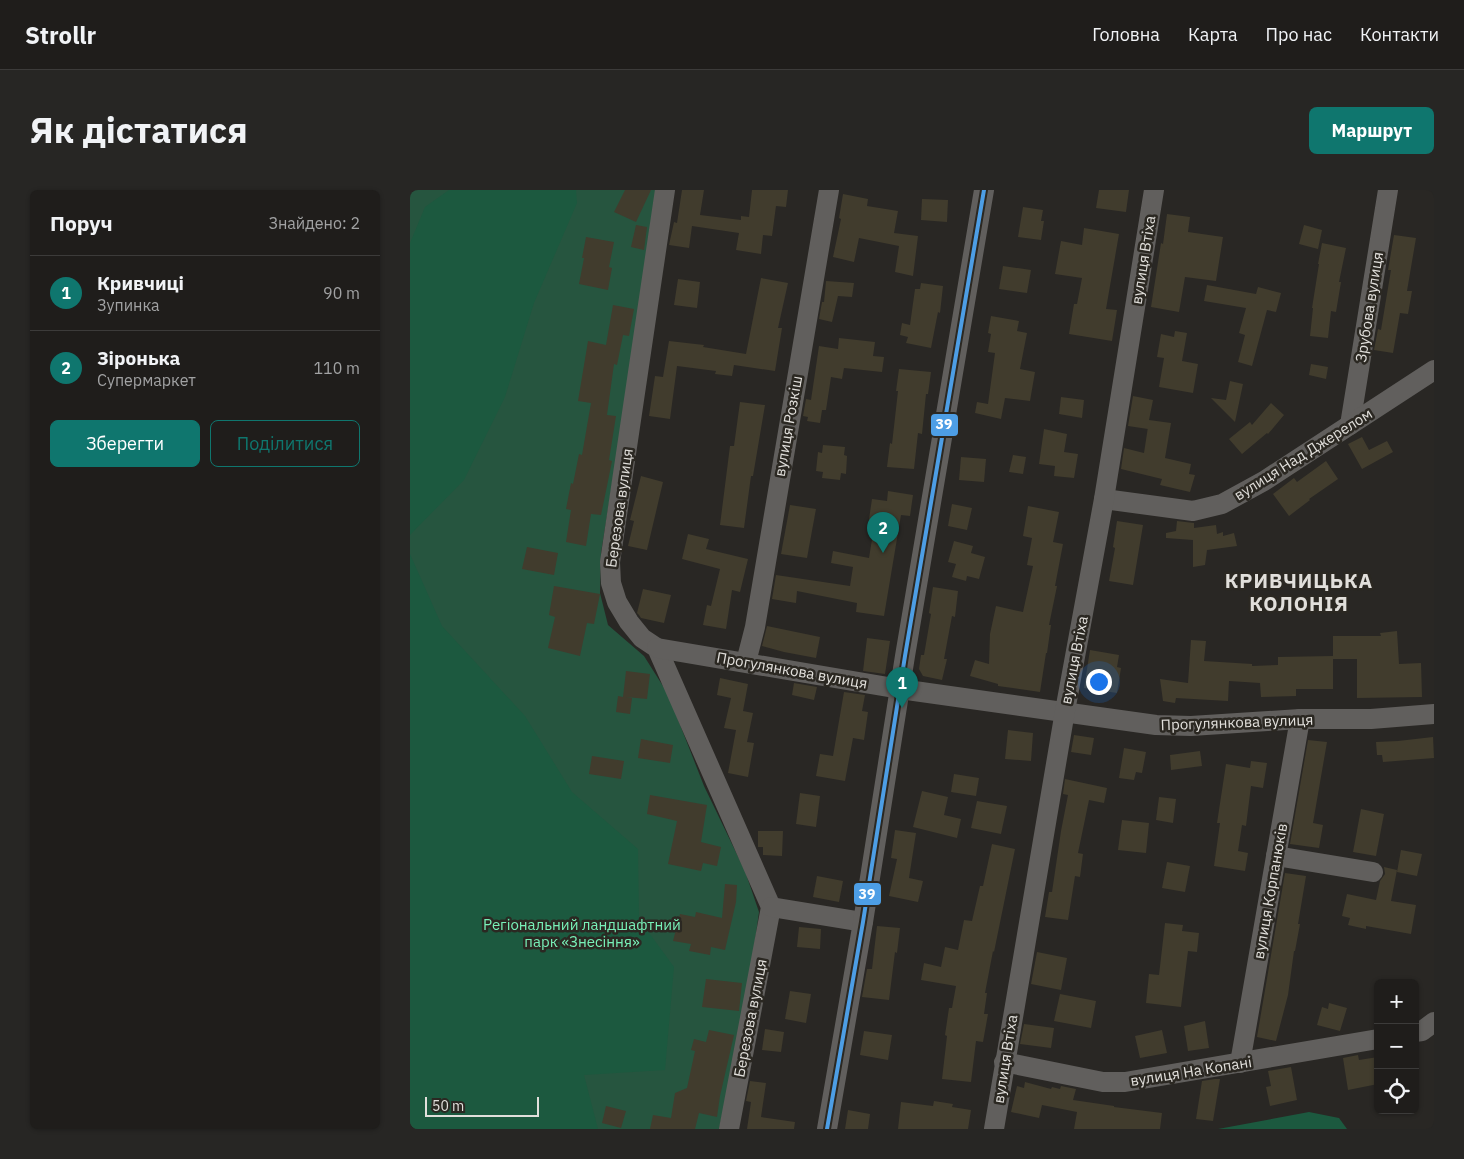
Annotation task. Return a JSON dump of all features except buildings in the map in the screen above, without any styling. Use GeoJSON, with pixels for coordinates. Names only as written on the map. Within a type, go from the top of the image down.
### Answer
{"type":"FeatureCollection","features":[{"type":"Feature","properties":{"kind":"street","name":"Березова вулиця"},"geometry":{"type":"LineString","coordinates":[[665,190],[610,562],[610,583],[617,602],[629,622],[642,638],[656,648],[771,907],[729,1129]]}},
{"type":"Feature","properties":{"kind":"street","name":"вулиця Розкіш"},"geometry":{"type":"LineString","coordinates":[[746,662],[760,598],[780,470],[829,190]]}},
{"type":"Feature","properties":{"kind":"street"},"geometry":{"type":"LineString","coordinates":[[828,1129],[984,190]]}},
{"type":"Feature","properties":{"kind":"street","name":"вулиця Втіха"},"geometry":{"type":"LineString","coordinates":[[994,1129],[1065,712],[1104,499],[1154,190]]}},
{"type":"Feature","properties":{"kind":"street","name":"Зрубова вулиця"},"geometry":{"type":"LineString","coordinates":[[1350,425],[1388,190]]}},
{"type":"Feature","properties":{"kind":"street","name":"вулиця Над Джерелом"},"geometry":{"type":"LineString","coordinates":[[1104,499],[1192,511],[1222,504],[1264,481],[1434,370]]}},
{"type":"Feature","properties":{"kind":"street","name":"Прогулянкова вулиця"},"geometry":{"type":"LineString","coordinates":[[656,648],[900,688],[1156,725],[1182,726],[1300,719],[1371,719],[1434,714]]}},
{"type":"Feature","properties":{"kind":"street","name":"вулиця Корпанюків"},"geometry":{"type":"LineString","coordinates":[[1240,1063],[1300,719]]}},
{"type":"Feature","properties":{"kind":"street"},"geometry":{"type":"LineString","coordinates":[[1276,856],[1373,872]]}},
{"type":"Feature","properties":{"kind":"street"},"geometry":{"type":"LineString","coordinates":[[771,907],[863,922]]}},
{"type":"Feature","properties":{"kind":"street"},"geometry":{"type":"LineString","coordinates":[[1419,1031],[1434,1022]]}},
{"type":"Feature","properties":{"kind":"street","name":"вулиця На Копані"},"geometry":{"type":"LineString","coordinates":[[1004,1062],[1103,1082],[1126,1082],[1374,1040]]}},
{"type":"Feature","properties":{"kind":"green space","name":"Регіональний ландшафтний парк «Знесіння»"},"geometry":{"type":"Polygon","coordinates":[[[410,190],[659,190],[601,553],[600,593],[608,625],[644,656],[668,694],[704,786],[745,871],[759,912],[739,1041],[719,1129],[410,1129],[410,190]]]}},
{"type":"Feature","properties":{"kind":"green space"},"geometry":{"type":"Polygon","coordinates":[[[449,190],[576,190],[577,203],[534,303],[505,397],[464,480],[410,535],[410,243],[425,207],[449,190]]]}},
{"type":"Feature","properties":{"kind":"green space"},"geometry":{"type":"Polygon","coordinates":[[[410,554],[442,626],[525,716],[572,792],[638,849],[639,919],[674,967],[665,1070],[584,1075],[598,1129],[410,1129],[410,554]]]}},
{"type":"Feature","properties":{"kind":"green space"},"geometry":{"type":"Polygon","coordinates":[[[1309,1112],[1339,1118],[1347,1129],[1218,1129],[1309,1112]]]}},
{"type":"Feature","properties":{"kind":"transit line","name":"39"},"geometry":{"type":"LineString","coordinates":[[827,1129],[984,190]]}},
{"type":"Feature","properties":{"kind":"place","name":"Зіронька"},"geometry":{"type":"Point","coordinates":[883,553]}},
{"type":"Feature","properties":{"kind":"place","name":"Кривчиці"},"geometry":{"type":"Point","coordinates":[902,708]}},
{"type":"Feature","properties":{"kind":"district","name":"КРИВЧИЦЬКА КОЛОНІЯ"},"geometry":{"type":"Point","coordinates":[1299,592]}}]}
